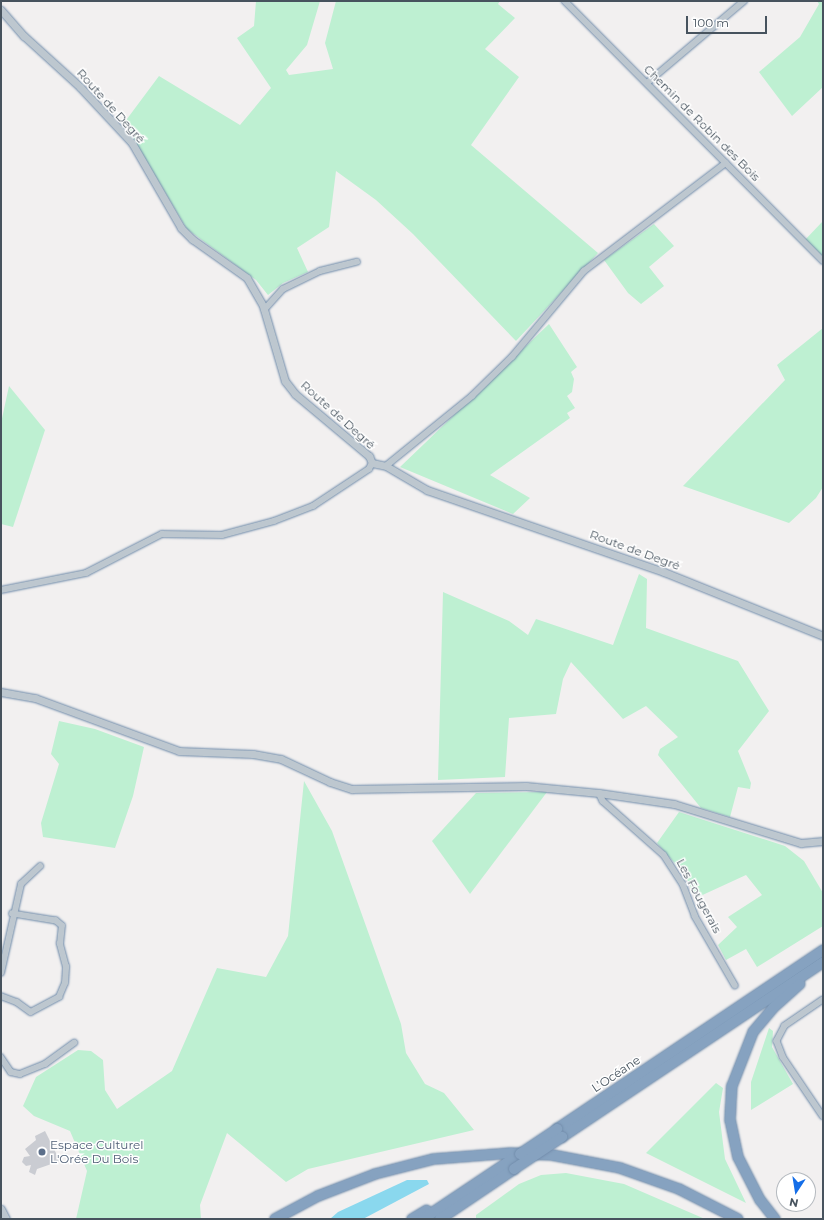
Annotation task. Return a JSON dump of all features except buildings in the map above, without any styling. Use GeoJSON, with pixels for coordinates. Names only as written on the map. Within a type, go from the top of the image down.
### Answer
{"type":"FeatureCollection","features":[{"type":"Feature","properties":{"kind":"highway","name":"L’Océane"},"geometry":{"type":"LineString","coordinates":[[440,1219],[512,1165],[823,950]]}},
{"type":"Feature","properties":{"kind":"highway","name":"L’Océane"},"geometry":{"type":"LineString","coordinates":[[559,1133],[823,962]]}},
{"type":"Feature","properties":{"kind":"highway"},"geometry":{"type":"LineString","coordinates":[[775,1219],[760,1200],[738,1157],[730,1120],[732,1086],[744,1050],[760,1022],[823,962]]}},
{"type":"Feature","properties":{"kind":"highway"},"geometry":{"type":"LineString","coordinates":[[275,1219],[318,1196],[382,1172],[471,1154],[512,1153],[584,1160],[627,1170],[679,1189],[738,1219]]}},
{"type":"Feature","properties":{"kind":"highway","name":"L’Océane"},"geometry":{"type":"LineString","coordinates":[[423,1219],[461,1194],[512,1165]]}},
{"type":"Feature","properties":{"kind":"highway"},"geometry":{"type":"LineString","coordinates":[[412,1219],[447,1197],[461,1194]]}},
{"type":"Feature","properties":{"kind":"street","name":"Chemin de Robin des Bois"},"geometry":{"type":"LineString","coordinates":[[565,1],[823,260]]}},
{"type":"Feature","properties":{"kind":"street"},"geometry":{"type":"LineString","coordinates":[[647,83],[744,1]]}},
{"type":"Feature","properties":{"kind":"street","name":"Route de Degré"},"geometry":{"type":"LineString","coordinates":[[1,10],[24,36],[80,86],[132,143],[181,228],[192,239],[247,278],[264,310],[285,381],[295,394],[369,456],[372,463],[386,466],[427,490],[664,572],[823,636]]}},
{"type":"Feature","properties":{"kind":"street"},"geometry":{"type":"LineString","coordinates":[[386,466],[472,396],[512,357],[584,271],[651,222],[726,163]]}},
{"type":"Feature","properties":{"kind":"street"},"geometry":{"type":"LineString","coordinates":[[264,310],[283,289],[320,271],[357,262]]}},
{"type":"Feature","properties":{"kind":"street"},"geometry":{"type":"LineString","coordinates":[[1,590],[91,571],[162,534],[222,535],[274,521],[313,506],[369,469],[372,463]]}},
{"type":"Feature","properties":{"kind":"street"},"geometry":{"type":"LineString","coordinates":[[1,692],[42,700],[179,751],[253,754],[281,759],[330,782],[352,789],[526,786],[600,793],[674,804],[801,843],[823,841]]}},
{"type":"Feature","properties":{"kind":"street","name":"Les Fougerais"},"geometry":{"type":"LineString","coordinates":[[600,793],[609,806],[664,855],[683,884],[695,916],[735,985]]}},
{"type":"Feature","properties":{"kind":"street"},"geometry":{"type":"LineString","coordinates":[[1,973],[5,963],[12,914],[21,884],[40,866]]}},
{"type":"Feature","properties":{"kind":"street"},"geometry":{"type":"LineString","coordinates":[[1,996],[15,1001],[31,1012],[59,997],[64,983],[66,967],[60,944],[62,926],[56,921],[12,914]]}},
{"type":"Feature","properties":{"kind":"street"},"geometry":{"type":"LineString","coordinates":[[823,1000],[785,1026],[777,1041],[783,1057],[823,1116]]}},
{"type":"Feature","properties":{"kind":"street"},"geometry":{"type":"LineString","coordinates":[[1,1057],[11,1072],[20,1074],[45,1064],[74,1043]]}},
{"type":"Feature","properties":{"kind":"street"},"geometry":{"type":"LineString","coordinates":[[1,1209],[6,1219]]}},
{"type":"Feature","properties":{"kind":"green space"},"geometry":{"type":"Polygon","coordinates":[[[256,1],[320,1],[307,45],[286,70],[289,75],[333,69],[325,43],[336,1],[500,1],[498,4],[515,18],[485,49],[519,77],[471,145],[598,253],[516,341],[413,234],[376,200],[336,171],[329,227],[297,248],[308,272],[283,283],[268,295],[256,280],[187,229],[124,123],[159,76],[240,125],[271,88],[237,38],[254,26],[256,1]]]}},
{"type":"Feature","properties":{"kind":"green space"},"geometry":{"type":"Polygon","coordinates":[[[817,1],[823,1],[823,87],[792,116],[759,72],[800,37],[819,4],[817,1]]]}},
{"type":"Feature","properties":{"kind":"green space"},"geometry":{"type":"Polygon","coordinates":[[[823,221],[823,262],[803,242],[823,221]]]}},
{"type":"Feature","properties":{"kind":"green space"},"geometry":{"type":"Polygon","coordinates":[[[654,224],[674,246],[649,267],[664,286],[641,304],[628,293],[604,260],[654,224]]]}},
{"type":"Feature","properties":{"kind":"green space"},"geometry":{"type":"Polygon","coordinates":[[[549,324],[577,367],[571,372],[574,379],[572,392],[567,396],[575,408],[567,413],[570,418],[490,475],[530,498],[513,514],[400,467],[549,324]]]}},
{"type":"Feature","properties":{"kind":"green space"},"geometry":{"type":"Polygon","coordinates":[[[823,328],[823,487],[816,498],[789,523],[683,486],[785,380],[777,365],[823,328]]]}},
{"type":"Feature","properties":{"kind":"green space"},"geometry":{"type":"Polygon","coordinates":[[[9,386],[45,430],[13,527],[1,524],[1,423],[9,386]]]}},
{"type":"Feature","properties":{"kind":"green space"},"geometry":{"type":"Polygon","coordinates":[[[639,574],[647,579],[646,628],[738,661],[769,711],[738,751],[751,783],[750,789],[738,787],[730,817],[701,808],[658,755],[660,749],[678,737],[646,706],[623,719],[571,662],[563,679],[556,714],[509,718],[505,777],[438,780],[443,592],[509,621],[528,635],[536,619],[613,645],[639,574]]]}},
{"type":"Feature","properties":{"kind":"green space"},"geometry":{"type":"Polygon","coordinates":[[[59,721],[95,729],[144,747],[133,796],[115,848],[43,837],[41,823],[59,764],[51,754],[59,721]]]}},
{"type":"Feature","properties":{"kind":"green space"},"geometry":{"type":"Polygon","coordinates":[[[304,781],[332,831],[401,1024],[406,1053],[425,1084],[444,1093],[474,1130],[308,1169],[286,1182],[227,1133],[200,1205],[201,1219],[76,1219],[87,1171],[70,1131],[34,1116],[23,1106],[36,1077],[78,1050],[91,1051],[103,1060],[105,1090],[117,1109],[172,1071],[217,968],[266,977],[288,936],[304,781]]]}},
{"type":"Feature","properties":{"kind":"green space"},"geometry":{"type":"Polygon","coordinates":[[[547,792],[470,894],[432,841],[476,793],[547,792]]]}},
{"type":"Feature","properties":{"kind":"green space"},"geometry":{"type":"Polygon","coordinates":[[[679,812],[785,846],[804,861],[823,893],[823,926],[757,967],[746,949],[726,960],[718,945],[737,927],[728,917],[762,895],[746,875],[696,898],[685,875],[657,843],[679,812]]]}},
{"type":"Feature","properties":{"kind":"green space"},"geometry":{"type":"Polygon","coordinates":[[[769,1028],[773,1031],[772,1047],[793,1084],[751,1110],[751,1082],[769,1028]]]}},
{"type":"Feature","properties":{"kind":"green space"},"geometry":{"type":"Polygon","coordinates":[[[716,1083],[723,1088],[719,1112],[725,1159],[746,1203],[646,1153],[716,1083]]]}},
{"type":"Feature","properties":{"kind":"green space"},"geometry":{"type":"Polygon","coordinates":[[[566,1173],[624,1184],[705,1219],[476,1219],[476,1215],[519,1184],[541,1175],[566,1173]]]}},
{"type":"Feature","properties":{"kind":"water"},"geometry":{"type":"Polygon","coordinates":[[[407,1180],[427,1180],[429,1184],[363,1219],[330,1219],[338,1212],[407,1180]]]}},
{"type":"Feature","properties":{"kind":"place","name":"Espace Culturel L'Orée Du Bois"},"geometry":{"type":"Point","coordinates":[42,1152]}}]}
